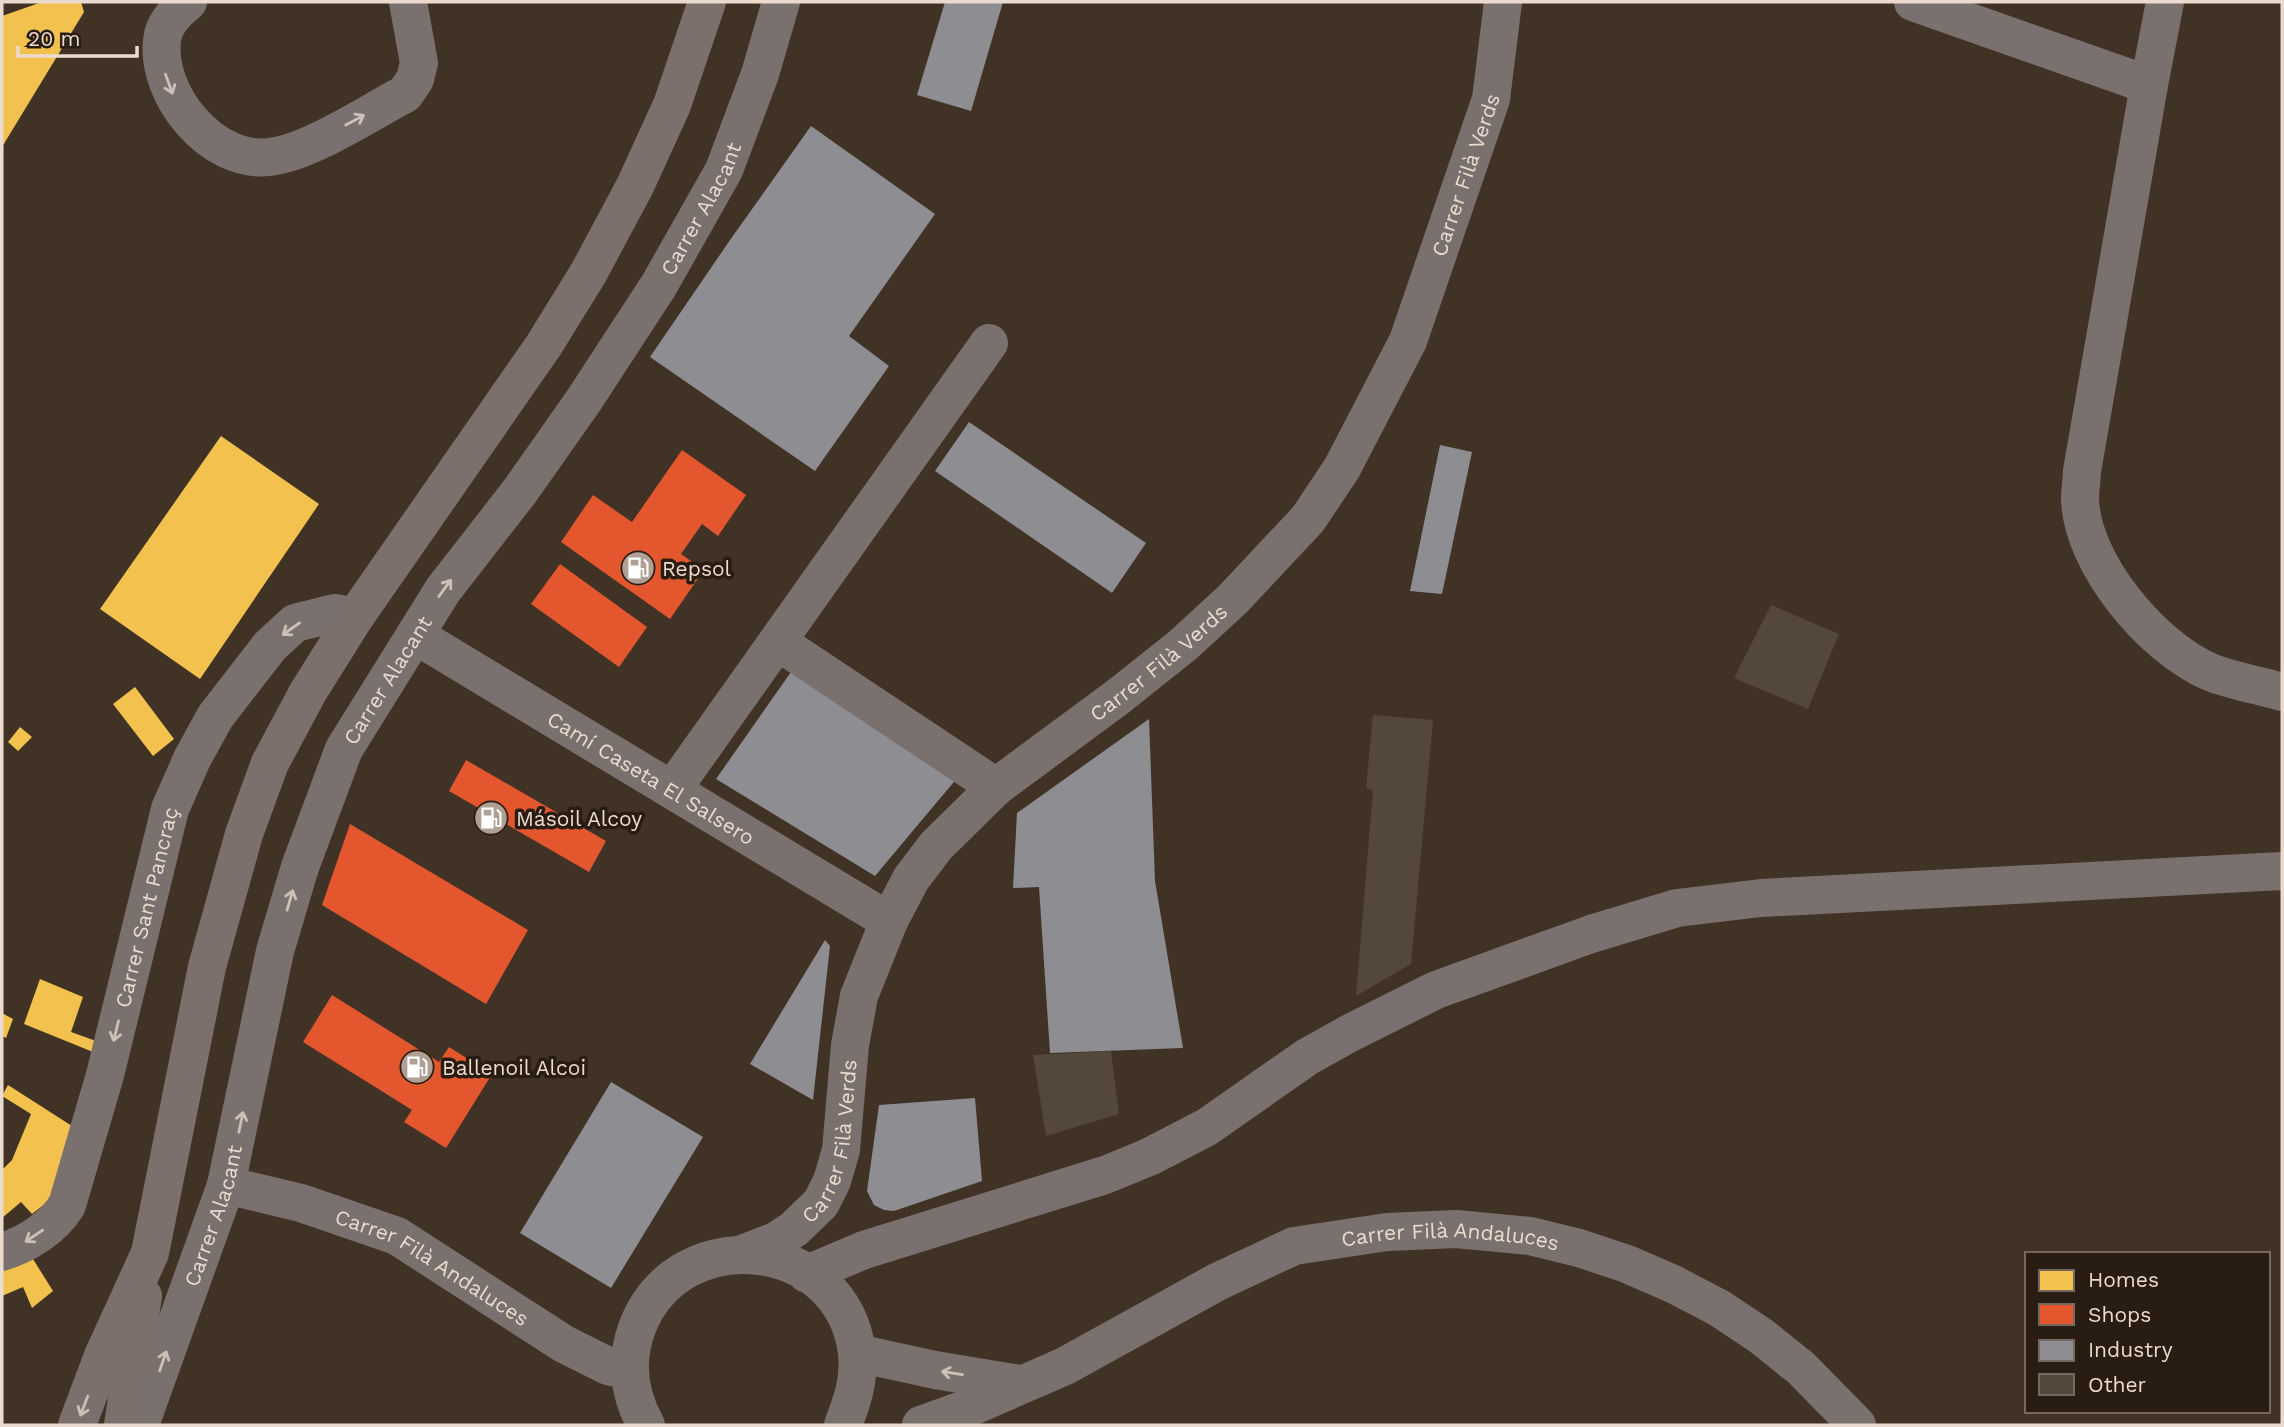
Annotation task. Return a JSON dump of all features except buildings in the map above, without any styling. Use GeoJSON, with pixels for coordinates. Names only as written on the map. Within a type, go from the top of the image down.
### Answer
{"type":"FeatureCollection","features":[{"type":"Feature","properties":{"kind":"main road"},"geometry":{"type":"LineString","coordinates":[[123,1425],[150,1253],[208,967],[244,834],[270,763],[287,729],[355,617],[544,345],[589,272],[662,129],[687,65],[707,2]]}},
{"type":"Feature","properties":{"kind":"main road"},"geometry":{"type":"LineString","coordinates":[[77,1425],[103,1356],[150,1253]]}},
{"type":"Feature","properties":{"kind":"street"},"geometry":{"type":"LineString","coordinates":[[188,2],[168,22],[162,39],[162,65],[170,90],[182,110],[202,132],[222,146],[246,157],[269,157],[298,151],[405,94],[415,79],[419,63],[408,2]]}},
{"type":"Feature","properties":{"kind":"street","name":"Carrer Alacant"},"geometry":{"type":"LineString","coordinates":[[140,1425],[226,1185],[275,951],[300,867],[344,749],[443,590],[520,491],[584,400],[666,274],[723,170],[760,74],[781,2]]}},
{"type":"Feature","properties":{"kind":"street","name":"Carrer Filà Verds"},"geometry":{"type":"LineString","coordinates":[[742,1254],[776,1241],[794,1229],[821,1203],[832,1181],[841,1150],[850,1045],[859,996],[889,921],[911,879],[936,846],[996,787],[1119,696],[1183,645],[1233,599],[1308,519],[1342,468],[1408,341],[1426,290],[1491,99],[1503,2]]}},
{"type":"Feature","properties":{"kind":"street"},"geometry":{"type":"LineString","coordinates":[[1913,2],[2148,85]]}},
{"type":"Feature","properties":{"kind":"street"},"geometry":{"type":"LineString","coordinates":[[2165,2],[2148,85],[2082,471],[2080,498],[2084,523],[2093,550],[2120,596],[2135,616],[2155,634],[2210,672],[2282,692]]}},
{"type":"Feature","properties":{"kind":"street"},"geometry":{"type":"LineString","coordinates":[[673,790],[989,343]]}},
{"type":"Feature","properties":{"kind":"street","name":"Carrer Sant Pancraç"},"geometry":{"type":"LineString","coordinates":[[2,1252],[28,1241],[42,1231],[61,1215],[67,1205],[105,1074],[170,809],[215,718],[270,646],[295,623],[335,613],[355,617]]}},
{"type":"Feature","properties":{"kind":"street","name":"Camí Caseta El Salsero"},"geometry":{"type":"LineString","coordinates":[[415,635],[889,921]]}},
{"type":"Feature","properties":{"kind":"street"},"geometry":{"type":"LineString","coordinates":[[778,642],[996,787]]}},
{"type":"Feature","properties":{"kind":"street"},"geometry":{"type":"LineString","coordinates":[[807,1274],[864,1250],[1105,1175],[1149,1157],[1208,1127],[1307,1057],[1436,990],[1591,934],[1677,908],[1761,898],[2282,871]]}},
{"type":"Feature","properties":{"kind":"street","name":"Carrer Filà Andaluces"},"geometry":{"type":"LineString","coordinates":[[226,1185],[301,1203],[397,1236],[564,1344],[608,1366],[629,1371]]}},
{"type":"Feature","properties":{"kind":"street","name":"Carrer Filà Andaluces"},"geometry":{"type":"LineString","coordinates":[[921,1425],[971,1407],[1065,1366],[1217,1282],[1294,1246],[1387,1232],[1456,1229],[1530,1236],[1579,1248],[1674,1284],[1761,1336],[1801,1368],[1857,1425]]}},
{"type":"Feature","properties":{"kind":"street"},"geometry":{"type":"LineString","coordinates":[[646,1425],[636,1407],[629,1371],[632,1341],[643,1313],[661,1289],[684,1270],[712,1258],[742,1254],[765,1256],[787,1263],[807,1274],[832,1295],[849,1323],[857,1353],[856,1393],[843,1425]]}},
{"type":"Feature","properties":{"kind":"street"},"geometry":{"type":"LineString","coordinates":[[857,1353],[935,1370],[1020,1384]]}},
{"type":"Feature","properties":{"kind":"place","name":"Repsol"},"geometry":{"type":"Point","coordinates":[638,568]}},
{"type":"Feature","properties":{"kind":"place","name":"Másoil Alcoy"},"geometry":{"type":"Point","coordinates":[491,818]}},
{"type":"Feature","properties":{"kind":"place","name":"Ballenoil Alcoi"},"geometry":{"type":"Point","coordinates":[417,1067]}}]}
